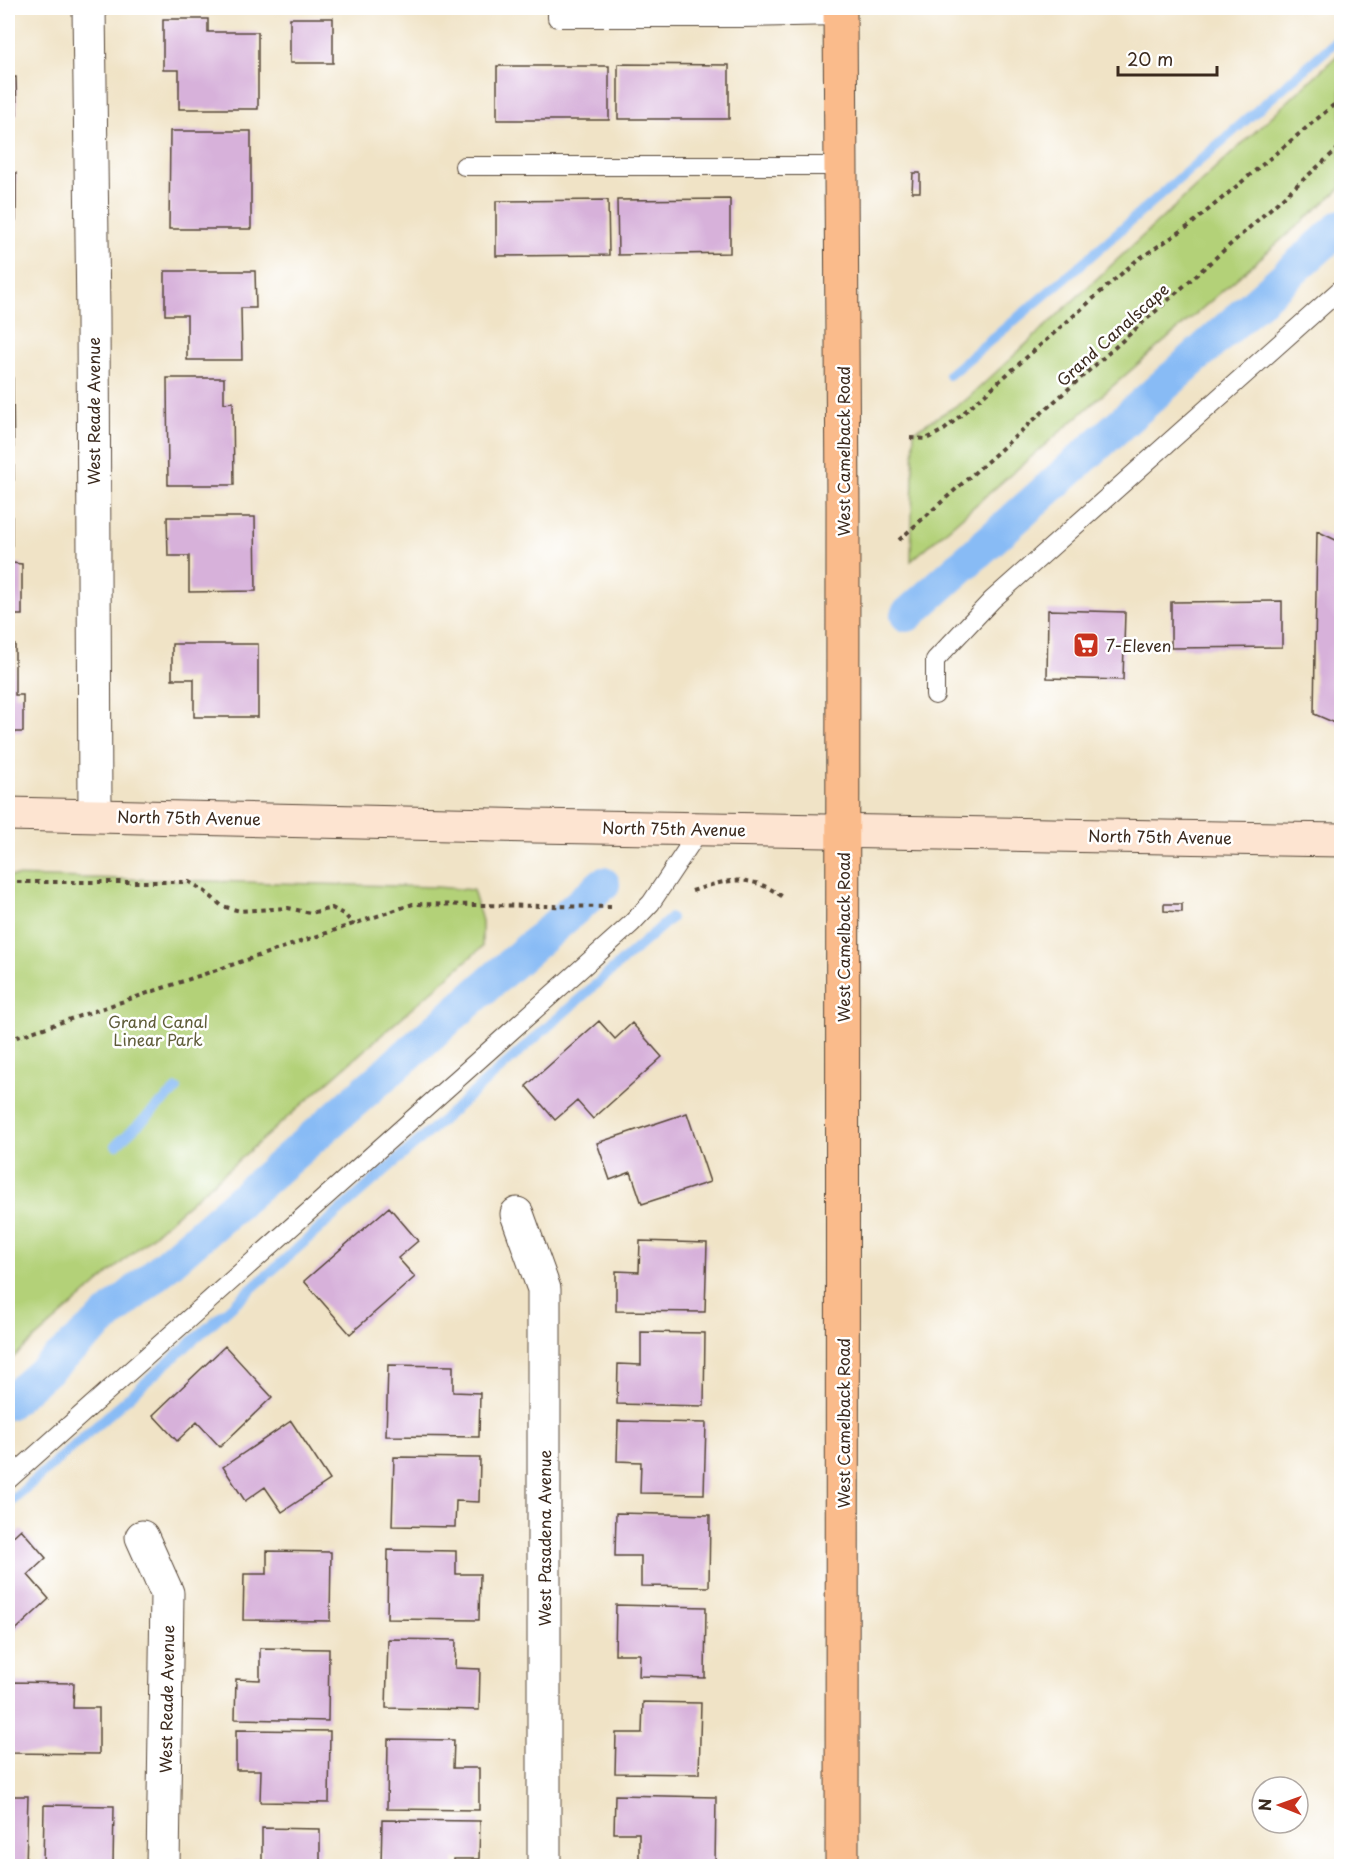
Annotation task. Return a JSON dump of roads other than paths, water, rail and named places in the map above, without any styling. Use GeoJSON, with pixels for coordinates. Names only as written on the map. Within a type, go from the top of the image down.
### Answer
{"type":"FeatureCollection","features":[{"type":"Feature","properties":{"kind":"main road","name":"West Camelback Road"},"geometry":{"type":"LineString","coordinates":[[840,12],[843,506],[842,1866]]}},
{"type":"Feature","properties":{"kind":"main road","name":"North 75th Avenue"},"geometry":{"type":"LineString","coordinates":[[8,814],[1341,840]]}},
{"type":"Feature","properties":{"kind":"street","name":"West Reade Avenue"},"geometry":{"type":"LineString","coordinates":[[89,8],[95,815]]}},
{"type":"Feature","properties":{"kind":"street","name":"West Pasadena Avenue"},"geometry":{"type":"LineString","coordinates":[[517,1214],[544,1289],[544,1866]]}},
{"type":"Feature","properties":{"kind":"street","name":"West Reade Avenue"},"geometry":{"type":"LineString","coordinates":[[142,1537],[167,1593],[163,1866]]}},
{"type":"Feature","properties":{"kind":"lane"},"geometry":{"type":"LineString","coordinates":[[557,8],[557,18],[741,18],[840,12]]}},
{"type":"Feature","properties":{"kind":"lane"},"geometry":{"type":"LineString","coordinates":[[464,166],[840,166]]}},
{"type":"Feature","properties":{"kind":"lane"},"geometry":{"type":"LineString","coordinates":[[934,695],[935,660],[992,600],[1341,288]]}},
{"type":"Feature","properties":{"kind":"lane"},"geometry":{"type":"LineString","coordinates":[[8,1480],[631,924],[651,903],[701,828]]}},
{"type":"Feature","properties":{"kind":"waterway"},"geometry":{"type":"LineString","coordinates":[[949,375],[1077,268],[1342,36]]}},
{"type":"Feature","properties":{"kind":"waterway"},"geometry":{"type":"LineString","coordinates":[[907,615],[1342,226]]}},
{"type":"Feature","properties":{"kind":"waterway"},"geometry":{"type":"LineString","coordinates":[[8,1403],[603,884]]}},
{"type":"Feature","properties":{"kind":"waterway"},"geometry":{"type":"LineString","coordinates":[[8,1504],[671,918]]}},
{"type":"Feature","properties":{"kind":"waterway"},"geometry":{"type":"LineString","coordinates":[[116,1145],[177,1089]]}},
{"type":"Feature","properties":{"kind":"place","name":"7-Eleven"},"geometry":{"type":"Point","coordinates":[1086,645]}},
{"type":"Feature","properties":{"kind":"park label","name":"Grand Canal Linear Park"},"geometry":{"type":"Point","coordinates":[158,1030]}}]}
